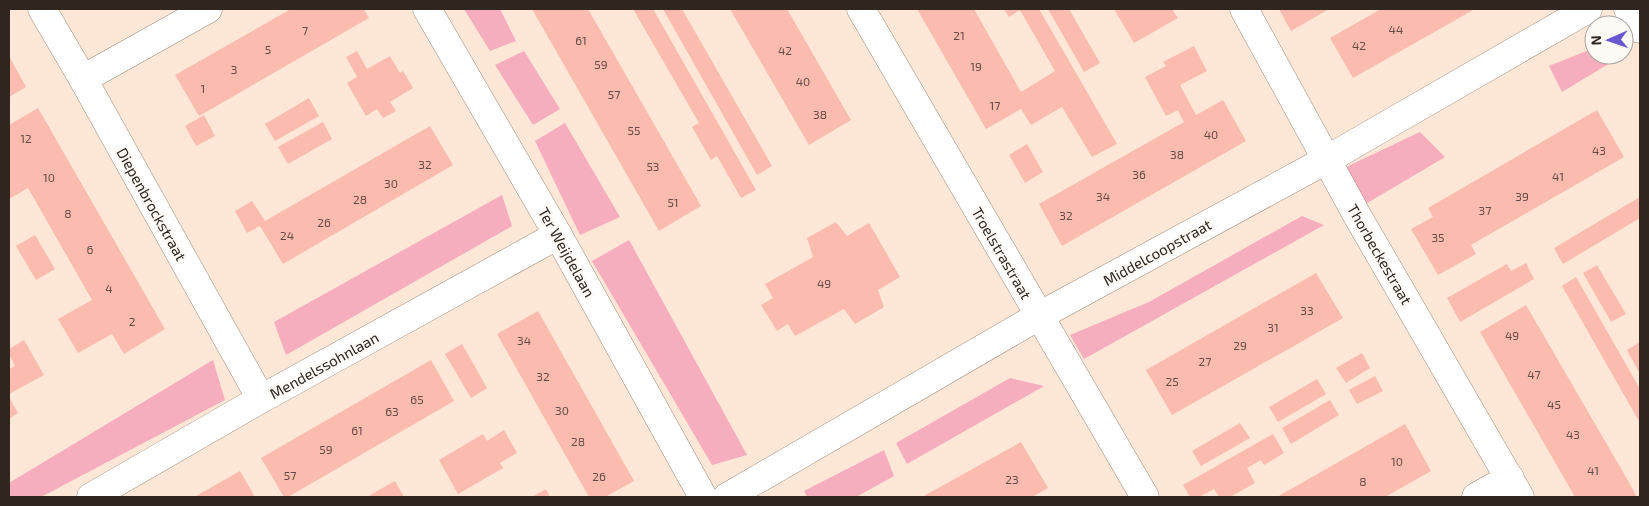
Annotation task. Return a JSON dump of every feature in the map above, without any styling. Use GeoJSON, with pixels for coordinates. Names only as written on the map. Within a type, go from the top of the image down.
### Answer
{"type":"FeatureCollection","features":[{"type":"Feature","properties":{"kind":"street","name":"Diepenbrockstraat"},"geometry":{"type":"LineString","coordinates":[[42,9],[83,79],[261,400]]}},
{"type":"Feature","properties":{"kind":"street"},"geometry":{"type":"LineString","coordinates":[[83,79],[208,9]]}},
{"type":"Feature","properties":{"kind":"street","name":"Ter Weijdelaan"},"geometry":{"type":"LineString","coordinates":[[427,9],[558,235],[704,497]]}},
{"type":"Feature","properties":{"kind":"street","name":"Troelstrastraat"},"geometry":{"type":"LineString","coordinates":[[861,9],[1144,497]]}},
{"type":"Feature","properties":{"kind":"street","name":"Thorbeckestraat"},"geometry":{"type":"LineString","coordinates":[[1244,9],[1328,159],[1358,217],[1515,488]]}},
{"type":"Feature","properties":{"kind":"street","name":"Middelcoopstraat"},"geometry":{"type":"LineString","coordinates":[[726,497],[1039,316],[1328,159],[1588,9]]}},
{"type":"Feature","properties":{"kind":"street"},"geometry":{"type":"LineString","coordinates":[[1628,9],[1640,29]]}},
{"type":"Feature","properties":{"kind":"street","name":"Mendelssohnlaan"},"geometry":{"type":"LineString","coordinates":[[91,497],[558,235]]}},
{"type":"Feature","properties":{"kind":"street"},"geometry":{"type":"LineString","coordinates":[[1476,497],[1515,488]]}},
{"type":"Feature","properties":{"kind":"shaded area"},"geometry":{"type":"Polygon","coordinates":[[[464,9],[500,9],[516,41],[490,51],[464,9]]]}},
{"type":"Feature","properties":{"kind":"shaded area"},"geometry":{"type":"Polygon","coordinates":[[[524,51],[560,109],[533,125],[495,65],[524,51]]]}},
{"type":"Feature","properties":{"kind":"shaded area"},"geometry":{"type":"Polygon","coordinates":[[[1584,52],[1584,65],[1607,65],[1562,92],[1549,66],[1584,52]]]}},
{"type":"Feature","properties":{"kind":"shaded area"},"geometry":{"type":"Polygon","coordinates":[[[565,123],[620,217],[580,235],[535,141],[565,123]]]}},
{"type":"Feature","properties":{"kind":"shaded area"},"geometry":{"type":"Polygon","coordinates":[[[1420,132],[1445,157],[1364,205],[1344,168],[1420,132]]]}},
{"type":"Feature","properties":{"kind":"shaded area"},"geometry":{"type":"Polygon","coordinates":[[[502,195],[512,226],[286,355],[274,322],[502,195]]]}},
{"type":"Feature","properties":{"kind":"shaded area"},"geometry":{"type":"Polygon","coordinates":[[[1302,216],[1324,225],[1084,359],[1070,335],[1149,302],[1302,216]]]}},
{"type":"Feature","properties":{"kind":"shaded area"},"geometry":{"type":"Polygon","coordinates":[[[629,240],[747,455],[712,465],[592,261],[629,240]]]}},
{"type":"Feature","properties":{"kind":"shaded area"},"geometry":{"type":"Polygon","coordinates":[[[213,360],[225,400],[41,497],[9,497],[9,483],[213,360]]]}},
{"type":"Feature","properties":{"kind":"shaded area"},"geometry":{"type":"Polygon","coordinates":[[[1010,378],[1044,386],[907,464],[896,443],[1010,378]]]}},
{"type":"Feature","properties":{"kind":"shaded area"},"geometry":{"type":"Polygon","coordinates":[[[884,450],[894,476],[856,497],[807,497],[804,491],[884,450]]]}},
{"type":"Feature","properties":{"kind":"building"},"geometry":{"type":"Polygon","coordinates":[[[291,9],[364,9],[369,18],[199,116],[175,75],[291,9]]]}},
{"type":"Feature","properties":{"kind":"building"},"geometry":{"type":"Polygon","coordinates":[[[532,9],[588,9],[701,206],[659,231],[532,9]]]}},
{"type":"Feature","properties":{"kind":"building"},"geometry":{"type":"Polygon","coordinates":[[[633,9],[653,9],[756,190],[741,198],[717,156],[711,160],[692,127],[699,123],[633,9]]]}},
{"type":"Feature","properties":{"kind":"building"},"geometry":{"type":"Polygon","coordinates":[[[663,9],[682,9],[772,166],[757,175],[663,9]]]}},
{"type":"Feature","properties":{"kind":"building"},"geometry":{"type":"Polygon","coordinates":[[[730,9],[787,9],[851,120],[809,145],[730,9]]]}},
{"type":"Feature","properties":{"kind":"building"},"geometry":{"type":"Polygon","coordinates":[[[917,9],[974,9],[1021,92],[1055,71],[1020,10],[1009,17],[1004,9],[1039,9],[1117,144],[1092,157],[1062,107],[1031,125],[1021,109],[986,129],[917,9]]]}},
{"type":"Feature","properties":{"kind":"building"},"geometry":{"type":"Polygon","coordinates":[[[1048,9],[1069,9],[1100,63],[1084,72],[1048,9]]]}},
{"type":"Feature","properties":{"kind":"building"},"geometry":{"type":"Polygon","coordinates":[[[1114,9],[1172,9],[1178,18],[1134,43],[1114,9]]]}},
{"type":"Feature","properties":{"kind":"building"},"geometry":{"type":"Polygon","coordinates":[[[1279,9],[1329,9],[1291,31],[1279,9]]]}},
{"type":"Feature","properties":{"kind":"building"},"geometry":{"type":"Polygon","coordinates":[[[1381,9],[1475,9],[1353,78],[1330,38],[1381,9]]]}},
{"type":"Feature","properties":{"kind":"building"},"geometry":{"type":"Polygon","coordinates":[[[1194,46],[1207,71],[1180,85],[1196,115],[1223,100],[1246,141],[1062,246],[1039,204],[1184,122],[1178,110],[1166,116],[1145,77],[1166,66],[1163,62],[1194,46]]]}},
{"type":"Feature","properties":{"kind":"building"},"geometry":{"type":"Polygon","coordinates":[[[357,51],[367,69],[390,56],[400,73],[403,71],[413,88],[390,102],[396,111],[383,118],[377,109],[366,116],[347,83],[357,77],[346,57],[357,51]]]}},
{"type":"Feature","properties":{"kind":"building"},"geometry":{"type":"Polygon","coordinates":[[[9,56],[26,87],[9,97],[9,56]]]}},
{"type":"Feature","properties":{"kind":"building"},"geometry":{"type":"Polygon","coordinates":[[[309,98],[319,116],[275,141],[265,124],[309,98]]]}},
{"type":"Feature","properties":{"kind":"building"},"geometry":{"type":"Polygon","coordinates":[[[38,108],[165,329],[124,354],[112,334],[78,353],[58,319],[92,300],[28,188],[9,199],[9,125],[38,108]]]}},
{"type":"Feature","properties":{"kind":"building"},"geometry":{"type":"Polygon","coordinates":[[[1597,110],[1624,157],[1471,245],[1476,254],[1438,275],[1411,229],[1433,217],[1428,208],[1597,110]]]}},
{"type":"Feature","properties":{"kind":"building"},"geometry":{"type":"Polygon","coordinates":[[[204,115],[215,136],[196,146],[185,126],[204,115]]]}},
{"type":"Feature","properties":{"kind":"building"},"geometry":{"type":"Polygon","coordinates":[[[323,122],[332,139],[288,164],[278,147],[323,122]]]}},
{"type":"Feature","properties":{"kind":"building"},"geometry":{"type":"Polygon","coordinates":[[[430,126],[453,165],[283,264],[260,226],[247,233],[235,211],[252,201],[265,221],[430,126]]]}},
{"type":"Feature","properties":{"kind":"building"},"geometry":{"type":"Polygon","coordinates":[[[1027,144],[1043,172],[1025,183],[1009,155],[1027,144]]]}},
{"type":"Feature","properties":{"kind":"building"},"geometry":{"type":"Polygon","coordinates":[[[1640,197],[1640,218],[1563,264],[1554,248],[1640,197]]]}},
{"type":"Feature","properties":{"kind":"building"},"geometry":{"type":"Polygon","coordinates":[[[836,222],[847,236],[869,223],[900,277],[878,290],[884,307],[855,324],[844,309],[795,336],[788,324],[777,331],[761,305],[773,298],[765,284],[813,257],[807,238],[836,222]]]}},
{"type":"Feature","properties":{"kind":"building"},"geometry":{"type":"Polygon","coordinates":[[[35,235],[55,269],[36,280],[16,246],[35,235]]]}},
{"type":"Feature","properties":{"kind":"building"},"geometry":{"type":"Polygon","coordinates":[[[1526,263],[1534,279],[1460,322],[1447,298],[1507,264],[1511,271],[1526,263]]]}},
{"type":"Feature","properties":{"kind":"building"},"geometry":{"type":"Polygon","coordinates":[[[1597,265],[1626,314],[1611,322],[1583,273],[1597,265]]]}},
{"type":"Feature","properties":{"kind":"building"},"geometry":{"type":"Polygon","coordinates":[[[1316,273],[1343,318],[1172,415],[1146,370],[1316,273]]]}},
{"type":"Feature","properties":{"kind":"building"},"geometry":{"type":"Polygon","coordinates":[[[1576,277],[1640,389],[1640,423],[1562,286],[1576,277]]]}},
{"type":"Feature","properties":{"kind":"building"},"geometry":{"type":"Polygon","coordinates":[[[1526,305],[1637,497],[1575,497],[1480,332],[1526,305]]]}},
{"type":"Feature","properties":{"kind":"building"},"geometry":{"type":"Polygon","coordinates":[[[538,311],[634,481],[605,497],[589,497],[497,334],[538,311]]]}},
{"type":"Feature","properties":{"kind":"building"},"geometry":{"type":"Polygon","coordinates":[[[24,340],[44,375],[9,394],[9,369],[15,366],[9,354],[9,349],[24,340]]]}},
{"type":"Feature","properties":{"kind":"building"},"geometry":{"type":"Polygon","coordinates":[[[1640,342],[1640,374],[1627,350],[1640,342]]]}},
{"type":"Feature","properties":{"kind":"building"},"geometry":{"type":"Polygon","coordinates":[[[462,344],[487,388],[471,398],[445,354],[462,344]]]}},
{"type":"Feature","properties":{"kind":"building"},"geometry":{"type":"Polygon","coordinates":[[[1362,353],[1370,368],[1346,383],[1336,368],[1362,353]]]}},
{"type":"Feature","properties":{"kind":"building"},"geometry":{"type":"Polygon","coordinates":[[[431,360],[454,401],[288,497],[284,497],[261,458],[431,360]]]}},
{"type":"Feature","properties":{"kind":"building"},"geometry":{"type":"Polygon","coordinates":[[[1375,376],[1383,391],[1357,404],[1349,390],[1375,376]]]}},
{"type":"Feature","properties":{"kind":"building"},"geometry":{"type":"Polygon","coordinates":[[[1317,379],[1326,394],[1278,422],[1269,407],[1317,379]]]}},
{"type":"Feature","properties":{"kind":"building"},"geometry":{"type":"Polygon","coordinates":[[[9,397],[18,413],[9,419],[9,397]]]}},
{"type":"Feature","properties":{"kind":"building"},"geometry":{"type":"Polygon","coordinates":[[[1330,400],[1339,415],[1291,444],[1282,428],[1330,400]]]}},
{"type":"Feature","properties":{"kind":"building"},"geometry":{"type":"Polygon","coordinates":[[[1240,423],[1250,438],[1201,466],[1192,451],[1240,423]]]}},
{"type":"Feature","properties":{"kind":"building"},"geometry":{"type":"Polygon","coordinates":[[[1405,424],[1431,471],[1385,497],[1277,497],[1405,424]]]}},
{"type":"Feature","properties":{"kind":"building"},"geometry":{"type":"Polygon","coordinates":[[[504,430],[517,453],[500,463],[503,468],[458,494],[439,460],[483,434],[487,441],[504,430]]]}},
{"type":"Feature","properties":{"kind":"building"},"geometry":{"type":"Polygon","coordinates":[[[1273,434],[1284,453],[1264,465],[1261,460],[1247,468],[1255,483],[1230,497],[1219,497],[1214,489],[1199,497],[1190,497],[1183,485],[1273,434]]]}},
{"type":"Feature","properties":{"kind":"building"},"geometry":{"type":"Polygon","coordinates":[[[1021,442],[1048,488],[1032,497],[922,497],[1021,442]]]}},
{"type":"Feature","properties":{"kind":"building"},"geometry":{"type":"Polygon","coordinates":[[[240,471],[255,497],[194,497],[205,491],[240,471]]]}},
{"type":"Feature","properties":{"kind":"building"},"geometry":{"type":"Polygon","coordinates":[[[395,481],[404,497],[367,497],[372,494],[395,481]]]}},
{"type":"Feature","properties":{"kind":"building"},"geometry":{"type":"Polygon","coordinates":[[[546,489],[550,497],[532,497],[546,489]]]}}]}
